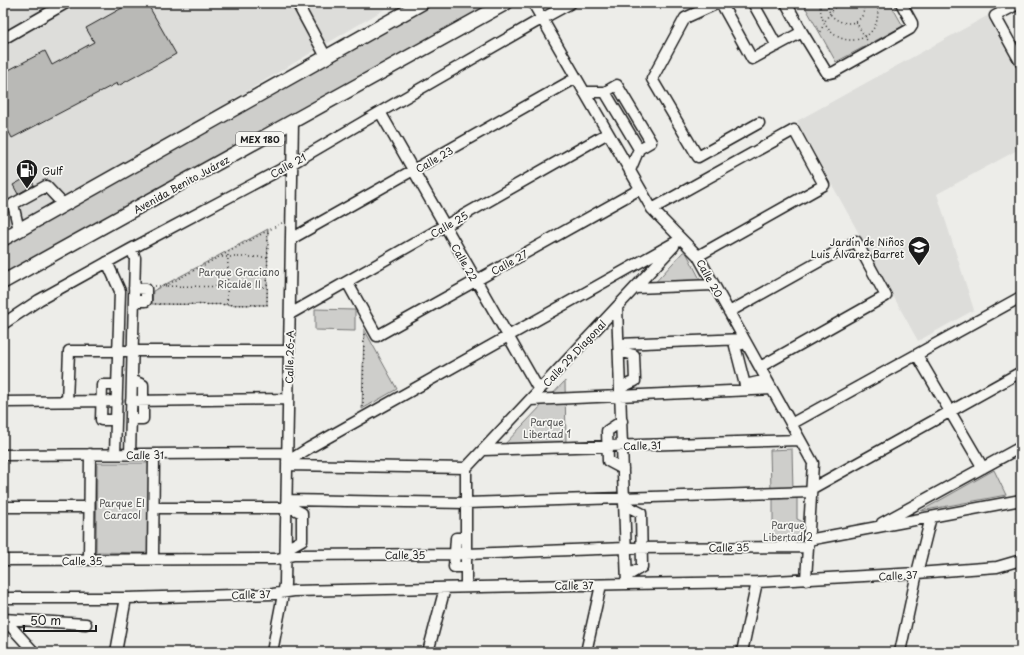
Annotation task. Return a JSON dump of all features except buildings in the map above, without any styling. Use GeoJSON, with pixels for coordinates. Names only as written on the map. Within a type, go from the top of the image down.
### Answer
{"type":"FeatureCollection","features":[{"type":"Feature","properties":{"kind":"main road"},"geometry":{"type":"LineString","coordinates":[[3,239],[422,3]]}},
{"type":"Feature","properties":{"kind":"main road","name":"Avenida Benito Juárez"},"geometry":{"type":"LineString","coordinates":[[3,282],[506,3]]}},
{"type":"Feature","properties":{"kind":"main road"},"geometry":{"type":"LineString","coordinates":[[3,287],[15,276]]}},
{"type":"Feature","properties":{"kind":"street"},"geometry":{"type":"LineString","coordinates":[[3,39],[66,3]]}},
{"type":"Feature","properties":{"kind":"street"},"geometry":{"type":"LineString","coordinates":[[297,3],[326,57]]}},
{"type":"Feature","properties":{"kind":"street","name":"Calle 20"},"geometry":{"type":"LineString","coordinates":[[533,3],[652,209],[698,256],[813,463],[806,580]]}},
{"type":"Feature","properties":{"kind":"street","name":"Calle 21"},"geometry":{"type":"LineString","coordinates":[[3,324],[39,300],[131,249],[293,163],[572,3]]}},
{"type":"Feature","properties":{"kind":"street"},"geometry":{"type":"LineString","coordinates":[[759,123],[698,157],[652,79],[685,18],[720,3],[752,59],[802,32]]}},
{"type":"Feature","properties":{"kind":"street"},"geometry":{"type":"LineString","coordinates":[[753,3],[777,46]]}},
{"type":"Feature","properties":{"kind":"street"},"geometry":{"type":"LineString","coordinates":[[786,3],[827,73],[834,72],[910,29],[912,23],[901,3]]}},
{"type":"Feature","properties":{"kind":"street"},"geometry":{"type":"LineString","coordinates":[[1020,3],[995,16],[1021,63]]}},
{"type":"Feature","properties":{"kind":"street","name":"Calle 23"},"geometry":{"type":"LineString","coordinates":[[291,239],[576,78]]}},
{"type":"Feature","properties":{"kind":"street"},"geometry":{"type":"LineString","coordinates":[[584,92],[605,92],[617,85],[651,142],[639,149],[630,172]]}},
{"type":"Feature","properties":{"kind":"street"},"geometry":{"type":"LineString","coordinates":[[605,92],[639,149]]}},
{"type":"Feature","properties":{"kind":"street","name":"Calle 22"},"geometry":{"type":"LineString","coordinates":[[380,112],[539,390]]}},
{"type":"Feature","properties":{"kind":"street","name":"Calle 26-A"},"geometry":{"type":"LineString","coordinates":[[272,652],[285,584],[288,554],[286,504],[293,121]]}},
{"type":"Feature","properties":{"kind":"street"},"geometry":{"type":"LineString","coordinates":[[652,209],[794,130],[824,185],[698,256]]}},
{"type":"Feature","properties":{"kind":"street","name":"Calle 25"},"geometry":{"type":"LineString","coordinates":[[290,314],[608,133]]}},
{"type":"Feature","properties":{"kind":"street"},"geometry":{"type":"LineString","coordinates":[[19,230],[13,204],[46,186],[64,204]]}},
{"type":"Feature","properties":{"kind":"street","name":"Calle 27"},"geometry":{"type":"LineString","coordinates":[[347,282],[377,336],[640,189]]}},
{"type":"Feature","properties":{"kind":"street"},"geometry":{"type":"LineString","coordinates":[[287,460],[681,239]]}},
{"type":"Feature","properties":{"kind":"street","name":"Calle 29 Diagonal"},"geometry":{"type":"LineString","coordinates":[[466,468],[681,239]]}},
{"type":"Feature","properties":{"kind":"street"},"geometry":{"type":"LineString","coordinates":[[729,312],[856,241],[886,296],[760,367]]}},
{"type":"Feature","properties":{"kind":"street"},"geometry":{"type":"LineString","coordinates":[[130,454],[135,258],[131,249]]}},
{"type":"Feature","properties":{"kind":"street"},"geometry":{"type":"LineString","coordinates":[[107,262],[120,291],[115,454]]}},
{"type":"Feature","properties":{"kind":"street"},"geometry":{"type":"LineString","coordinates":[[635,288],[714,285]]}},
{"type":"Feature","properties":{"kind":"street"},"geometry":{"type":"LineString","coordinates":[[791,424],[1021,296]]}},
{"type":"Feature","properties":{"kind":"street"},"geometry":{"type":"LineString","coordinates":[[618,306],[627,580]]}},
{"type":"Feature","properties":{"kind":"street"},"geometry":{"type":"LineString","coordinates":[[619,347],[745,341]]}},
{"type":"Feature","properties":{"kind":"street"},"geometry":{"type":"LineString","coordinates":[[745,341],[735,346],[745,385],[766,380]]}},
{"type":"Feature","properties":{"kind":"street"},"geometry":{"type":"LineString","coordinates":[[619,347],[634,354],[635,381],[620,392]]}},
{"type":"Feature","properties":{"kind":"street"},"geometry":{"type":"LineString","coordinates":[[67,401],[69,351],[289,350]]}},
{"type":"Feature","properties":{"kind":"street"},"geometry":{"type":"LineString","coordinates":[[917,354],[983,468]]}},
{"type":"Feature","properties":{"kind":"street"},"geometry":{"type":"LineString","coordinates":[[154,508],[286,504],[624,501],[811,490],[1021,372]]}},
{"type":"Feature","properties":{"kind":"street"},"geometry":{"type":"LineString","coordinates":[[131,420],[143,419],[143,385],[132,380]]}},
{"type":"Feature","properties":{"kind":"street"},"geometry":{"type":"LineString","coordinates":[[116,420],[101,420],[102,385],[117,385]]}},
{"type":"Feature","properties":{"kind":"street"},"geometry":{"type":"LineString","coordinates":[[530,400],[620,392],[772,389]]}},
{"type":"Feature","properties":{"kind":"street"},"geometry":{"type":"LineString","coordinates":[[131,401],[288,399]]}},
{"type":"Feature","properties":{"kind":"street"},"geometry":{"type":"LineString","coordinates":[[3,402],[117,401]]}},
{"type":"Feature","properties":{"kind":"street"},"geometry":{"type":"LineString","coordinates":[[622,421],[607,432],[607,446],[608,461],[623,469]]}},
{"type":"Feature","properties":{"kind":"street","name":"Calle 31"},"geometry":{"type":"LineString","coordinates":[[483,450],[800,440]]}},
{"type":"Feature","properties":{"kind":"street"},"geometry":{"type":"LineString","coordinates":[[873,528],[1021,447]]}},
{"type":"Feature","properties":{"kind":"street","name":"Calle 31"},"geometry":{"type":"LineString","coordinates":[[3,454],[154,454],[466,468]]}},
{"type":"Feature","properties":{"kind":"street"},"geometry":{"type":"LineString","coordinates":[[89,560],[90,454]]}},
{"type":"Feature","properties":{"kind":"street"},"geometry":{"type":"LineString","coordinates":[[153,559],[154,454]]}},
{"type":"Feature","properties":{"kind":"street"},"geometry":{"type":"LineString","coordinates":[[466,468],[466,587]]}},
{"type":"Feature","properties":{"kind":"street","name":"Calle 35"},"geometry":{"type":"LineString","coordinates":[[3,560],[276,559],[288,554],[466,554],[626,548],[808,544],[873,528],[1021,500]]}},
{"type":"Feature","properties":{"kind":"street"},"geometry":{"type":"LineString","coordinates":[[624,501],[641,514],[642,567],[627,580]]}},
{"type":"Feature","properties":{"kind":"street"},"geometry":{"type":"LineString","coordinates":[[286,504],[302,513],[302,540],[288,554]]}},
{"type":"Feature","properties":{"kind":"street"},"geometry":{"type":"LineString","coordinates":[[3,507],[89,507]]}},
{"type":"Feature","properties":{"kind":"street"},"geometry":{"type":"LineString","coordinates":[[900,652],[931,517]]}},
{"type":"Feature","properties":{"kind":"street"},"geometry":{"type":"LineString","coordinates":[[466,538],[456,538],[454,567],[466,567]]}},
{"type":"Feature","properties":{"kind":"street","name":"Calle 37"},"geometry":{"type":"LineString","coordinates":[[3,598],[126,598],[273,594],[294,591],[601,585],[627,580],[757,582],[917,574],[997,567],[1021,560]]}},
{"type":"Feature","properties":{"kind":"street"},"geometry":{"type":"LineString","coordinates":[[742,652],[757,582]]}},
{"type":"Feature","properties":{"kind":"street"},"geometry":{"type":"LineString","coordinates":[[586,652],[601,585]]}},
{"type":"Feature","properties":{"kind":"street"},"geometry":{"type":"LineString","coordinates":[[428,652],[444,588]]}},
{"type":"Feature","properties":{"kind":"street"},"geometry":{"type":"LineString","coordinates":[[116,652],[126,598]]}},
{"type":"Feature","properties":{"kind":"street"},"geometry":{"type":"LineString","coordinates":[[3,619],[86,624]]}},
{"type":"Feature","properties":{"kind":"street"},"geometry":{"type":"LineString","coordinates":[[3,619],[34,652]]}},
{"type":"Feature","properties":{"kind":"path"},"geometry":{"type":"LineString","coordinates":[[820,3],[824,23],[832,33],[842,39],[850,40],[859,40],[871,33],[875,27],[878,14],[878,3]]}},
{"type":"Feature","properties":{"kind":"path"},"geometry":{"type":"LineString","coordinates":[[826,3],[832,15],[841,22],[847,23],[856,22],[861,17],[864,12],[864,3]]}},
{"type":"Feature","properties":{"kind":"path"},"geometry":{"type":"LineString","coordinates":[[821,32],[824,23],[832,10],[841,3]]}},
{"type":"Feature","properties":{"kind":"path"},"geometry":{"type":"LineString","coordinates":[[856,22],[869,43]]}},
{"type":"Feature","properties":{"kind":"path"},"geometry":{"type":"LineString","coordinates":[[166,286],[284,222]]}},
{"type":"Feature","properties":{"kind":"path"},"geometry":{"type":"LineString","coordinates":[[152,304],[267,305],[268,231]]}},
{"type":"Feature","properties":{"kind":"path"},"geometry":{"type":"LineString","coordinates":[[227,304],[228,253]]}},
{"type":"Feature","properties":{"kind":"path"},"geometry":{"type":"LineString","coordinates":[[220,257],[268,257]]}},
{"type":"Feature","properties":{"kind":"path"},"geometry":{"type":"LineString","coordinates":[[154,286],[267,287]]}},
{"type":"Feature","properties":{"kind":"path"},"geometry":{"type":"LineString","coordinates":[[363,411],[364,333]]}},
{"type":"Feature","properties":{"kind":"shaded area"},"geometry":{"type":"Polygon","coordinates":[[[3,3],[395,3],[3,236],[3,3]]]}},
{"type":"Feature","properties":{"kind":"shaded area"},"geometry":{"type":"Polygon","coordinates":[[[987,16],[1021,77],[1021,148],[937,194],[974,310],[918,341],[797,121],[987,16]]]}},
{"type":"Feature","properties":{"kind":"green space"},"geometry":{"type":"Polygon","coordinates":[[[434,3],[493,3],[3,278],[3,247],[434,3]]]}},
{"type":"Feature","properties":{"kind":"green space"},"geometry":{"type":"Polygon","coordinates":[[[803,3],[890,3],[903,26],[836,62],[803,3]]]}},
{"type":"Feature","properties":{"kind":"green space","name":"Parque Graciano Ricalde II"},"geometry":{"type":"Polygon","coordinates":[[[268,229],[267,305],[152,304],[153,291],[268,229]]]}},
{"type":"Feature","properties":{"kind":"green space"},"geometry":{"type":"Polygon","coordinates":[[[683,252],[686,252],[703,285],[651,287],[683,252]]]}},
{"type":"Feature","properties":{"kind":"green space"},"geometry":{"type":"Polygon","coordinates":[[[315,309],[355,310],[355,331],[315,330],[315,309]]]}},
{"type":"Feature","properties":{"kind":"green space"},"geometry":{"type":"Polygon","coordinates":[[[364,329],[397,389],[362,409],[364,329]]]}},
{"type":"Feature","properties":{"kind":"green space","name":"Parque Libertad 1"},"geometry":{"type":"Polygon","coordinates":[[[565,381],[566,445],[502,447],[565,381]]]}},
{"type":"Feature","properties":{"kind":"green space"},"geometry":{"type":"Polygon","coordinates":[[[792,449],[793,491],[771,491],[770,450],[792,449]]]}},
{"type":"Feature","properties":{"kind":"green space","name":"Parque El Caracol"},"geometry":{"type":"Polygon","coordinates":[[[97,463],[149,463],[148,553],[96,552],[97,463]]]}},
{"type":"Feature","properties":{"kind":"green space"},"geometry":{"type":"Polygon","coordinates":[[[994,470],[1006,495],[921,511],[994,470]]]}},
{"type":"Feature","properties":{"kind":"green space","name":"Parque Libertad 2"},"geometry":{"type":"Polygon","coordinates":[[[797,498],[797,519],[803,522],[801,545],[773,545],[773,499],[797,498]]]}},
{"type":"Feature","properties":{"kind":"place","name":"Gulf"},"geometry":{"type":"Point","coordinates":[27,190]}},
{"type":"Feature","properties":{"kind":"place","name":"Jardín de Niños Luis Álvarez Barret"},"geometry":{"type":"Point","coordinates":[919,266]}}]}
